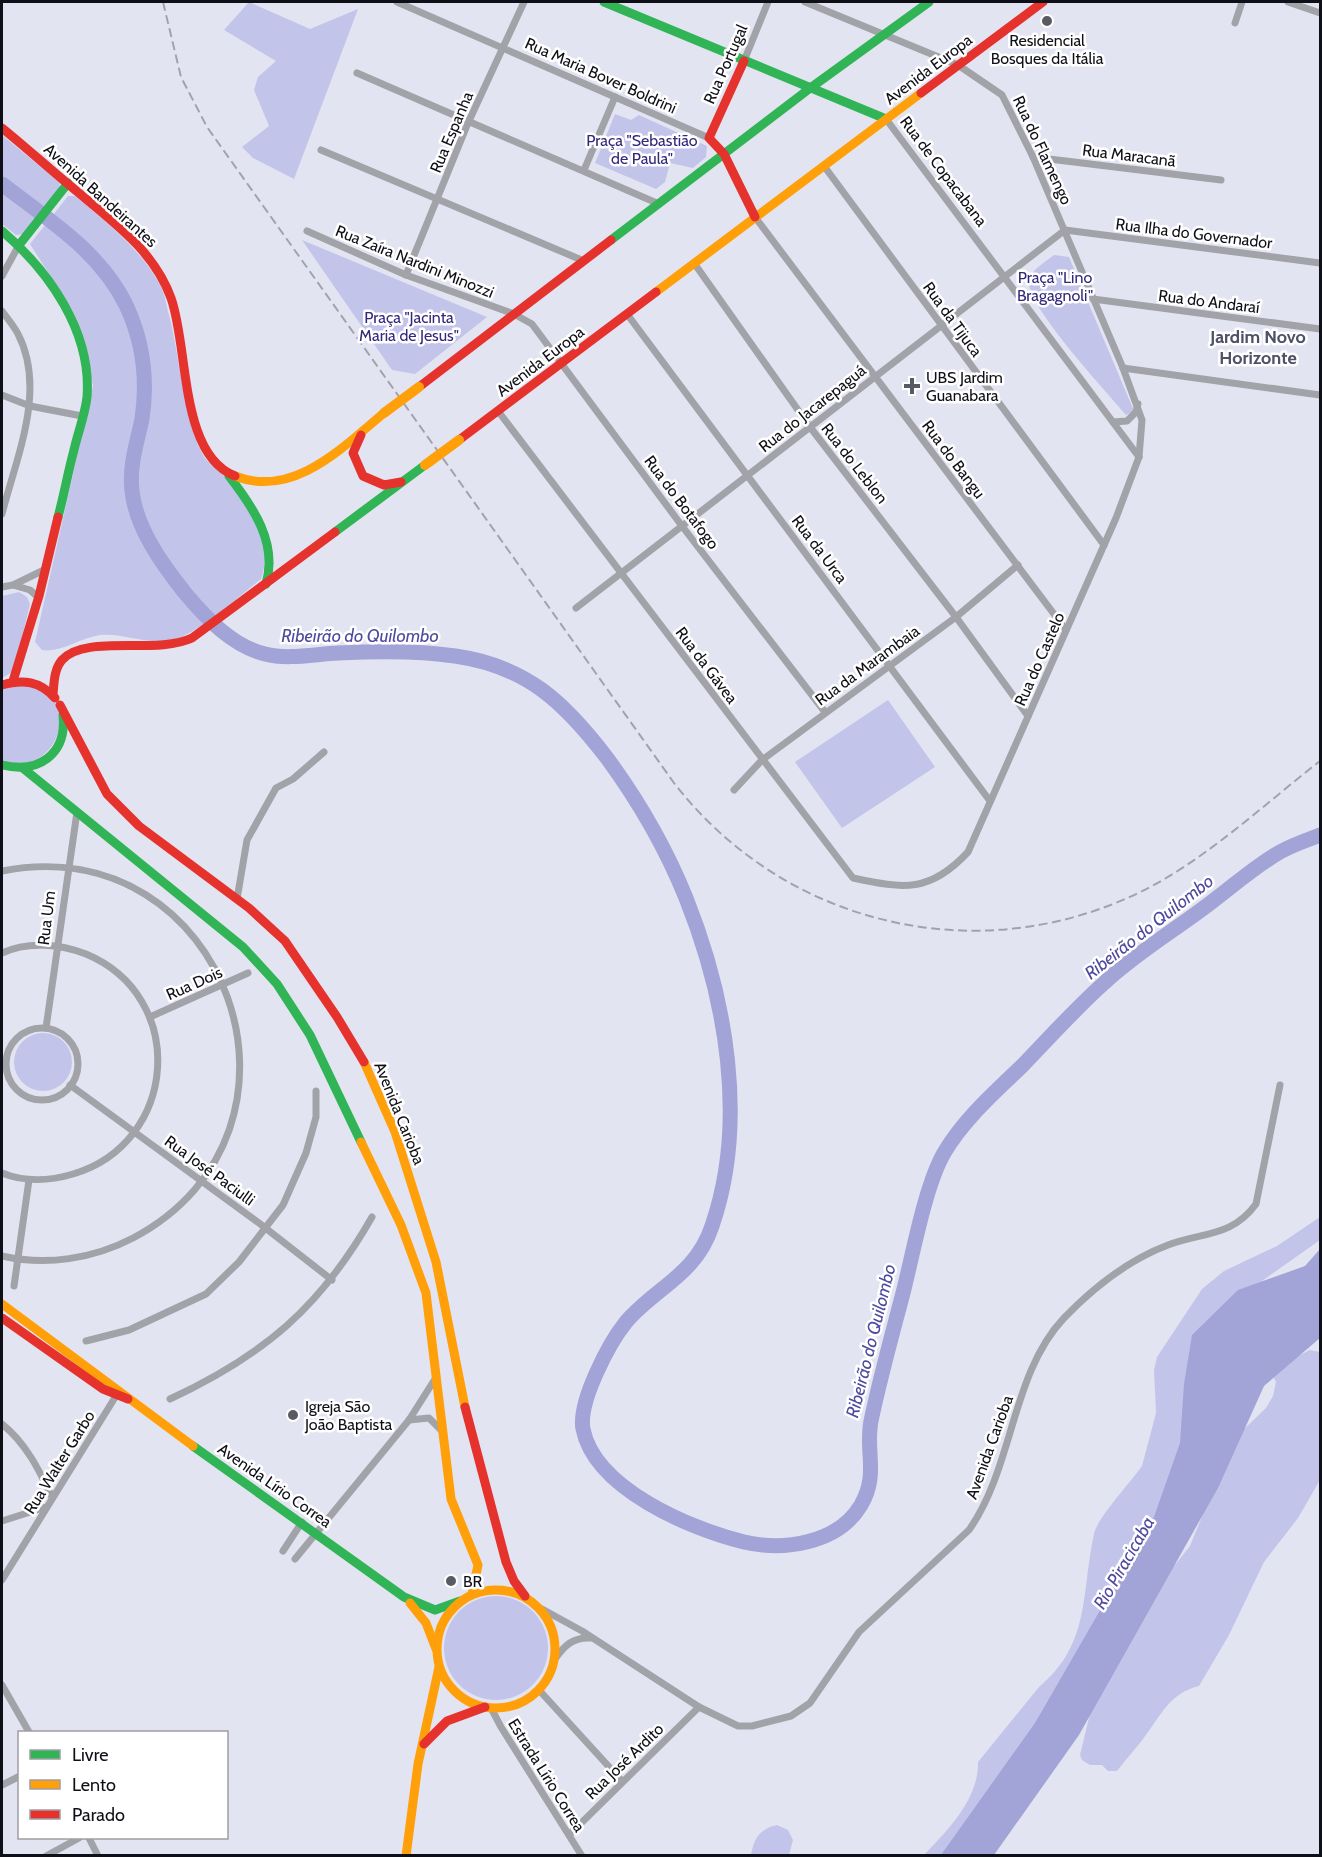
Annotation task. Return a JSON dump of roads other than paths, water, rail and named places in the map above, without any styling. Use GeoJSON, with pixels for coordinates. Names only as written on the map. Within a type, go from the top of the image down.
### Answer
{"type":"FeatureCollection","features":[{"type":"Feature","properties":{"kind":"main road","name":"Rua de Copacabana"},"geometry":{"type":"LineString","coordinates":[[604,2],[808,89],[886,119]]}},
{"type":"Feature","properties":{"kind":"main road"},"geometry":{"type":"LineString","coordinates":[[223,470],[239,479],[272,483],[291,478],[315,465],[808,89],[929,2]]}},
{"type":"Feature","properties":{"kind":"main road","name":"Avenida Europa"},"geometry":{"type":"LineString","coordinates":[[53,695],[54,671],[73,653],[112,644],[145,647],[176,645],[207,629],[1043,2]]}},
{"type":"Feature","properties":{"kind":"main road","name":"Rua Portugal"},"geometry":{"type":"LineString","coordinates":[[709,138],[744,61]]}},
{"type":"Feature","properties":{"kind":"main road","name":"Avenida Bandeirantes"},"geometry":{"type":"LineString","coordinates":[[2,128],[118,225],[149,257],[166,285],[180,340],[197,428],[207,452],[248,499],[258,518],[270,561],[266,584]]}},
{"type":"Feature","properties":{"kind":"main road","name":"Rua Maria Bover Boldrini"},"geometry":{"type":"LineString","coordinates":[[709,138],[724,154],[755,218]]}},
{"type":"Feature","properties":{"kind":"main road"},"geometry":{"type":"LineString","coordinates":[[19,244],[68,183]]}},
{"type":"Feature","properties":{"kind":"main road"},"geometry":{"type":"LineString","coordinates":[[2,231],[19,244],[58,295],[77,338],[87,386],[82,416],[27,644],[13,681]]}},
{"type":"Feature","properties":{"kind":"main road"},"geometry":{"type":"LineString","coordinates":[[371,424],[357,439],[354,446],[354,461],[358,468],[374,483],[391,485],[405,481]]}},
{"type":"Feature","properties":{"kind":"main road"},"geometry":{"type":"LineString","coordinates":[[2,685],[13,681],[35,683],[53,695]]}},
{"type":"Feature","properties":{"kind":"main road","name":"Avenida Carioba"},"geometry":{"type":"LineString","coordinates":[[53,695],[107,794],[122,811],[237,899],[285,941],[337,1017],[381,1097],[436,1262],[464,1402],[500,1543],[514,1581],[525,1596]]}},
{"type":"Feature","properties":{"kind":"main road"},"geometry":{"type":"LineString","coordinates":[[4,769],[24,769],[50,758],[64,733],[64,719],[60,705]]}},
{"type":"Feature","properties":{"kind":"main road"},"geometry":{"type":"LineString","coordinates":[[24,769],[243,947],[266,971],[295,1008],[310,1035],[414,1259],[426,1293],[451,1499],[478,1565],[472,1594]]}},
{"type":"Feature","properties":{"kind":"main road","name":"Avenida Lírio Correa"},"geometry":{"type":"LineString","coordinates":[[2,1305],[118,1393]]}},
{"type":"Feature","properties":{"kind":"main road","name":"Avenida Lírio Correa"},"geometry":{"type":"LineString","coordinates":[[2,1318],[128,1399],[404,1597],[426,1623],[436,1649]]}},
{"type":"Feature","properties":{"kind":"main road"},"geometry":{"type":"LineString","coordinates":[[422,1747],[447,1721],[488,1708],[517,1704],[539,1690],[549,1676],[555,1659],[555,1641],[551,1624],[542,1609],[525,1596],[508,1590],[490,1589],[472,1594],[460,1601],[447,1615],[439,1631],[436,1649],[439,1667],[446,1682],[457,1694],[470,1702],[488,1708]]}},
{"type":"Feature","properties":{"kind":"main road","name":"Avenida Lírio Correa"},"geometry":{"type":"LineString","coordinates":[[404,1597],[435,1610],[460,1601]]}},
{"type":"Feature","properties":{"kind":"main road"},"geometry":{"type":"LineString","coordinates":[[406,1856],[422,1747],[439,1667]]}},
{"type":"Feature","properties":{"kind":"street","name":"Rua Maria Bover Boldrini"},"geometry":{"type":"LineString","coordinates":[[397,2],[709,138]]}},
{"type":"Feature","properties":{"kind":"street","name":"Rua Espanha"},"geometry":{"type":"LineString","coordinates":[[406,275],[468,123],[524,2]]}},
{"type":"Feature","properties":{"kind":"street","name":"Rua Portugal"},"geometry":{"type":"LineString","coordinates":[[744,61],[768,2]]}},
{"type":"Feature","properties":{"kind":"street","name":"Rua do Flamengo"},"geometry":{"type":"LineString","coordinates":[[805,2],[820,4],[882,35],[958,65],[1002,95],[1033,157],[1065,230],[1138,404],[1142,420]]}},
{"type":"Feature","properties":{"kind":"street"},"geometry":{"type":"LineString","coordinates":[[1235,22],[1242,2]]}},
{"type":"Feature","properties":{"kind":"street"},"geometry":{"type":"LineString","coordinates":[[1288,2],[1320,12]]}},
{"type":"Feature","properties":{"kind":"street"},"geometry":{"type":"LineString","coordinates":[[357,73],[658,204]]}},
{"type":"Feature","properties":{"kind":"street"},"geometry":{"type":"LineString","coordinates":[[584,170],[615,97]]}},
{"type":"Feature","properties":{"kind":"street","name":"Rua de Copacabana"},"geometry":{"type":"LineString","coordinates":[[886,119],[1139,457]]}},
{"type":"Feature","properties":{"kind":"street"},"geometry":{"type":"LineString","coordinates":[[321,150],[584,261]]}},
{"type":"Feature","properties":{"kind":"street","name":"Rua Maracanã"},"geometry":{"type":"LineString","coordinates":[[1033,157],[1221,180]]}},
{"type":"Feature","properties":{"kind":"street","name":"Rua da Tijuca"},"geometry":{"type":"LineString","coordinates":[[824,166],[1104,545]]}},
{"type":"Feature","properties":{"kind":"street","name":"Rua do Bangu"},"geometry":{"type":"LineString","coordinates":[[755,218],[1066,630]]}},
{"type":"Feature","properties":{"kind":"street","name":"Rua do Jacarepaguá"},"geometry":{"type":"LineString","coordinates":[[576,608],[1065,230]]}},
{"type":"Feature","properties":{"kind":"street","name":"Rua Ilha do Governador"},"geometry":{"type":"LineString","coordinates":[[1065,230],[1320,263]]}},
{"type":"Feature","properties":{"kind":"street","name":"Rua Zaíra Nardini Minozzi"},"geometry":{"type":"LineString","coordinates":[[307,231],[406,275],[514,314]]}},
{"type":"Feature","properties":{"kind":"street"},"geometry":{"type":"LineString","coordinates":[[2,276],[19,244]]}},
{"type":"Feature","properties":{"kind":"street","name":"Rua do Leblon"},"geometry":{"type":"LineString","coordinates":[[694,263],[810,427],[956,617],[1028,716]]}},
{"type":"Feature","properties":{"kind":"street","name":"Rua do Andaraí"},"geometry":{"type":"LineString","coordinates":[[1093,299],[1320,328]]}},
{"type":"Feature","properties":{"kind":"street"},"geometry":{"type":"LineString","coordinates":[[2,311],[18,334],[29,367],[30,406],[2,514]]}},
{"type":"Feature","properties":{"kind":"street","name":"Rua do Botafogo"},"geometry":{"type":"LineString","coordinates":[[514,314],[532,324],[682,526],[825,712]]}},
{"type":"Feature","properties":{"kind":"street","name":"Rua da Urca"},"geometry":{"type":"LineString","coordinates":[[627,314],[891,665],[990,801]]}},
{"type":"Feature","properties":{"kind":"street"},"geometry":{"type":"LineString","coordinates":[[1123,368],[1320,395]]}},
{"type":"Feature","properties":{"kind":"street"},"geometry":{"type":"LineString","coordinates":[[2,395],[30,406],[82,416]]}},
{"type":"Feature","properties":{"kind":"street"},"geometry":{"type":"LineString","coordinates":[[1113,422],[1127,420],[1136,412],[1138,404]]}},
{"type":"Feature","properties":{"kind":"street","name":"Rua da Gávea"},"geometry":{"type":"LineString","coordinates":[[498,411],[853,878],[903,887],[922,884]]}},
{"type":"Feature","properties":{"kind":"street","name":"Rua do Castelo"},"geometry":{"type":"LineString","coordinates":[[922,884],[954,867],[968,852],[1104,545],[1139,457],[1142,420]]}},
{"type":"Feature","properties":{"kind":"street","name":"Rua da Marambaia"},"geometry":{"type":"LineString","coordinates":[[734,790],[762,760],[956,617],[1018,565]]}},
{"type":"Feature","properties":{"kind":"street"},"geometry":{"type":"LineString","coordinates":[[2,587],[13,585],[44,570]]}},
{"type":"Feature","properties":{"kind":"street"},"geometry":{"type":"LineString","coordinates":[[13,585],[30,590],[38,597]]}},
{"type":"Feature","properties":{"kind":"street"},"geometry":{"type":"LineString","coordinates":[[237,899],[247,840],[276,788],[293,779],[324,752]]}},
{"type":"Feature","properties":{"kind":"street","name":"Rua Um"},"geometry":{"type":"LineString","coordinates":[[46,1028],[76,812]]}},
{"type":"Feature","properties":{"kind":"street"},"geometry":{"type":"LineString","coordinates":[[2,871],[25,867],[67,867],[107,876],[144,894],[177,918],[204,949],[224,985],[235,1017],[240,1052],[239,1086],[232,1120],[223,1142],[201,1181],[177,1207],[150,1229],[119,1245],[75,1258],[51,1261],[17,1260],[2,1256]]}},
{"type":"Feature","properties":{"kind":"street"},"geometry":{"type":"LineString","coordinates":[[2,953],[32,946],[56,946],[86,954],[113,969],[141,999],[150,1017],[157,1040],[159,1064],[156,1088],[148,1111],[136,1132],[114,1154],[88,1170],[59,1179],[29,1180],[2,1173]]}},
{"type":"Feature","properties":{"kind":"street","name":"Rua Dois"},"geometry":{"type":"LineString","coordinates":[[150,1017],[248,973]]}},
{"type":"Feature","properties":{"kind":"street"},"geometry":{"type":"LineString","coordinates":[[46,1028],[65,1036],[76,1055],[77,1065],[70,1085],[53,1098],[31,1098],[5,1078],[7,1056],[10,1047],[25,1032],[46,1028]]}},
{"type":"Feature","properties":{"kind":"street","name":"Rua José Paciulli"},"geometry":{"type":"LineString","coordinates":[[70,1085],[332,1280]]}},
{"type":"Feature","properties":{"kind":"street","name":"Avenida Carioba"},"geometry":{"type":"LineString","coordinates":[[542,1609],[592,1638],[699,1707],[738,1726],[752,1726],[791,1716],[810,1703],[859,1632],[969,1530],[982,1511],[1002,1462],[1035,1359],[1062,1321],[1088,1294],[1126,1266],[1167,1245],[1229,1228],[1245,1219],[1251,1212],[1256,1204],[1280,1085]]}},
{"type":"Feature","properties":{"kind":"street"},"geometry":{"type":"LineString","coordinates":[[86,1341],[129,1330],[206,1294],[239,1262],[283,1205],[306,1153],[316,1117],[316,1091]]}},
{"type":"Feature","properties":{"kind":"street"},"geometry":{"type":"LineString","coordinates":[[14,1286],[29,1180]]}},
{"type":"Feature","properties":{"kind":"street"},"geometry":{"type":"LineString","coordinates":[[170,1399],[216,1378],[259,1350],[298,1317],[332,1280],[372,1217]]}},
{"type":"Feature","properties":{"kind":"street"},"geometry":{"type":"LineString","coordinates":[[296,1559],[409,1420],[435,1379]]}},
{"type":"Feature","properties":{"kind":"street","name":"Rua Walter Garbo"},"geometry":{"type":"LineString","coordinates":[[2,1580],[118,1393]]}},
{"type":"Feature","properties":{"kind":"street"},"geometry":{"type":"LineString","coordinates":[[409,1420],[429,1418],[441,1430]]}},
{"type":"Feature","properties":{"kind":"street"},"geometry":{"type":"LineString","coordinates":[[3,1426],[33,1458],[52,1497]]}},
{"type":"Feature","properties":{"kind":"street"},"geometry":{"type":"LineString","coordinates":[[2,1521],[46,1507]]}},
{"type":"Feature","properties":{"kind":"street"},"geometry":{"type":"LineString","coordinates":[[283,1551],[302,1522]]}},
{"type":"Feature","properties":{"kind":"street"},"geometry":{"type":"LineString","coordinates":[[555,1659],[570,1642],[592,1638]]}},
{"type":"Feature","properties":{"kind":"street"},"geometry":{"type":"LineString","coordinates":[[2,1685],[4,1697],[28,1731]]}},
{"type":"Feature","properties":{"kind":"street"},"geometry":{"type":"LineString","coordinates":[[539,1690],[622,1781]]}},
{"type":"Feature","properties":{"kind":"street","name":"Rua José Ardito"},"geometry":{"type":"LineString","coordinates":[[569,1835],[699,1707]]}},
{"type":"Feature","properties":{"kind":"street","name":"Estrada Lírio Correa"},"geometry":{"type":"LineString","coordinates":[[488,1708],[582,1856]]}},
{"type":"Feature","properties":{"kind":"street"},"geometry":{"type":"LineString","coordinates":[[2,1785],[18,1777]]}},
{"type":"Feature","properties":{"kind":"street"},"geometry":{"type":"LineString","coordinates":[[46,1856],[77,1839]]}},
{"type":"Feature","properties":{"kind":"street"},"geometry":{"type":"LineString","coordinates":[[90,1839],[98,1856]]}},
{"type":"Feature","properties":{"kind":"waterway","name":"Ribeirão do Quilombo"},"geometry":{"type":"LineString","coordinates":[[2,184],[54,223],[87,252],[102,268],[126,305],[137,332],[144,375],[144,404],[132,472],[134,505],[144,532],[159,558],[185,593],[220,630],[242,645],[274,656],[292,657],[381,651],[426,653],[455,656],[503,668],[542,690],[576,720],[607,758],[651,825],[686,898],[712,977],[727,1060],[730,1103],[729,1145],[723,1186],[705,1243],[686,1269],[638,1310],[619,1332],[596,1373],[590,1389],[585,1404],[583,1429],[591,1451],[606,1470],[625,1488],[673,1516],[722,1536],[759,1545],[776,1546],[808,1542],[824,1536],[851,1518],[861,1505],[869,1483],[871,1421],[920,1221],[937,1167],[960,1129],[1116,972],[1262,864],[1285,849],[1320,835]]}},
{"type":"Feature","properties":{"kind":"railway"},"geometry":{"type":"LineString","coordinates":[[163,2],[181,77],[207,127],[674,783],[721,833],[774,873],[832,903],[894,922],[959,930],[1024,927],[1089,913],[1152,886],[1218,843],[1320,761]]}},
{"type":"Feature","properties":{"kind":"place","name":"Residencial Bosques da Itália"},"geometry":{"type":"Point","coordinates":[1047,21]}},
{"type":"Feature","properties":{"kind":"place","name":"UBS Jardim Guanabara"},"geometry":{"type":"Point","coordinates":[912,386]}},
{"type":"Feature","properties":{"kind":"place","name":"Igreja São João Baptista"},"geometry":{"type":"Point","coordinates":[293,1415]}},
{"type":"Feature","properties":{"kind":"place","name":"BR"},"geometry":{"type":"Point","coordinates":[451,1581]}},
{"type":"Feature","properties":{"kind":"district","name":"Jardim Novo Horizonte"},"geometry":{"type":"Point","coordinates":[1258,347]}},
{"type":"Feature","properties":{"kind":"park label","name":"Praça \"Sebastião de Paula\""},"geometry":{"type":"Point","coordinates":[642,149]}},
{"type":"Feature","properties":{"kind":"park label","name":"Praça \"Lino Bragagnoli\""},"geometry":{"type":"Point","coordinates":[1055,286]}},
{"type":"Feature","properties":{"kind":"park label","name":"Praça \"Jacinta Maria de Jesus\""},"geometry":{"type":"Point","coordinates":[409,326]}},
{"type":"Feature","properties":{"kind":"water label","name":"Rio Piracicaba"},"geometry":{"type":"Point","coordinates":[1124,1563]}}]}
